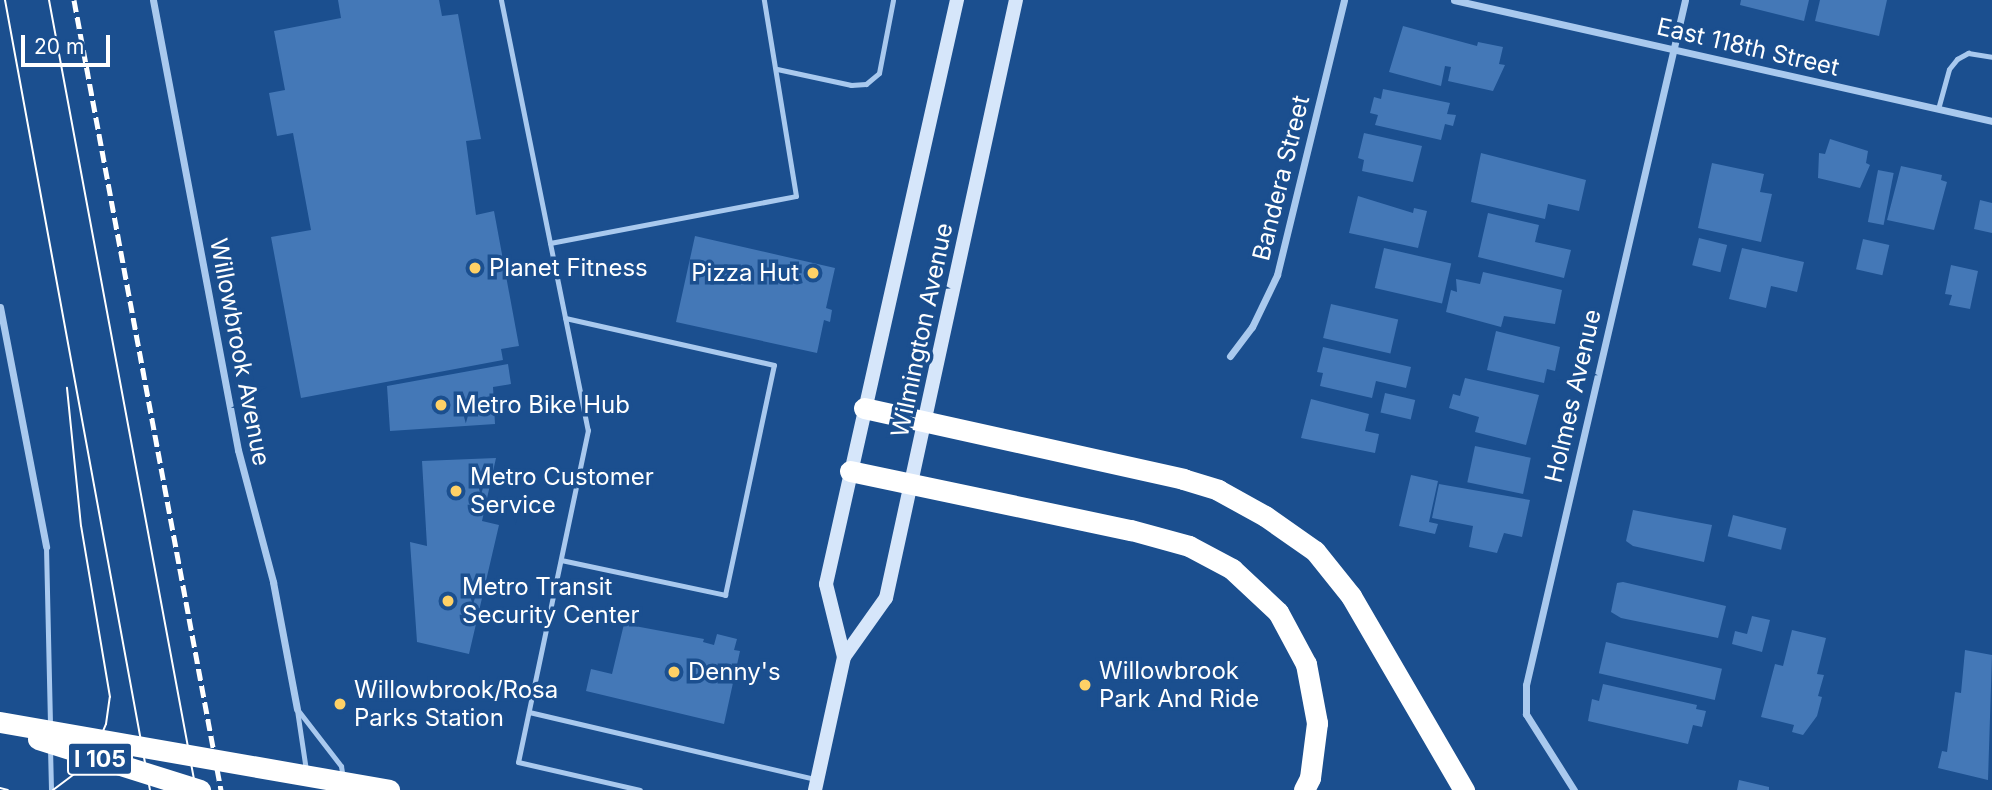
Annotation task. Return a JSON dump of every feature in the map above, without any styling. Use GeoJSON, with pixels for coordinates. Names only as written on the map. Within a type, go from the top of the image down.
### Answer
{"type":"FeatureCollection","features":[{"type":"Feature","properties":{"kind":"highway"},"geometry":{"type":"LineString","coordinates":[[864,408],[1183,479],[1218,490],[1265,516],[1315,551],[1351,596],[1464,790]]}},
{"type":"Feature","properties":{"kind":"highway"},"geometry":{"type":"LineString","coordinates":[[850,471],[1131,530],[1189,546],[1232,569],[1278,612],[1306,664],[1317,723],[1310,778],[1304,790]]}},
{"type":"Feature","properties":{"kind":"highway"},"geometry":{"type":"LineString","coordinates":[[0,722],[389,790]]}},
{"type":"Feature","properties":{"kind":"highway","name":"I 105"},"geometry":{"type":"LineString","coordinates":[[0,727],[200,790]]}},
{"type":"Feature","properties":{"kind":"main road","name":"Wilmington Avenue"},"geometry":{"type":"LineString","coordinates":[[844,657],[826,584],[957,0]]}},
{"type":"Feature","properties":{"kind":"main road","name":"Wilmington Avenue"},"geometry":{"type":"LineString","coordinates":[[816,785],[844,657],[886,598],[1016,0]]}},
{"type":"Feature","properties":{"kind":"street","name":"Willowbrook Avenue"},"geometry":{"type":"LineString","coordinates":[[153,0],[238,450],[273,582],[297,709]]}},
{"type":"Feature","properties":{"kind":"street","name":"Bandera Street"},"geometry":{"type":"LineString","coordinates":[[1230,356],[1252,327],[1277,275],[1344,0]]}},
{"type":"Feature","properties":{"kind":"street","name":"East 118th Street"},"geometry":{"type":"LineString","coordinates":[[1454,0],[1992,121]]}},
{"type":"Feature","properties":{"kind":"street","name":"Holmes Avenue"},"geometry":{"type":"LineString","coordinates":[[1574,790],[1526,714],[1526,685],[1685,0]]}},
{"type":"Feature","properties":{"kind":"street"},"geometry":{"type":"LineString","coordinates":[[0,307],[46,547]]}},
{"type":"Feature","properties":{"kind":"lane"},"geometry":{"type":"LineString","coordinates":[[501,0],[588,430],[518,762],[640,790]]}},
{"type":"Feature","properties":{"kind":"lane"},"geometry":{"type":"LineString","coordinates":[[550,243],[796,196],[764,0]]}},
{"type":"Feature","properties":{"kind":"lane"},"geometry":{"type":"LineString","coordinates":[[777,69],[851,85],[866,84],[879,73],[893,0]]}},
{"type":"Feature","properties":{"kind":"lane"},"geometry":{"type":"LineString","coordinates":[[1938,109],[1949,69],[1957,59],[1968,53],[1992,57]]}},
{"type":"Feature","properties":{"kind":"lane"},"geometry":{"type":"LineString","coordinates":[[561,560],[725,595],[774,365],[565,318]]}},
{"type":"Feature","properties":{"kind":"lane"},"geometry":{"type":"LineString","coordinates":[[46,547],[51,790]]}},
{"type":"Feature","properties":{"kind":"lane"},"geometry":{"type":"LineString","coordinates":[[297,709],[309,790]]}},
{"type":"Feature","properties":{"kind":"lane"},"geometry":{"type":"LineString","coordinates":[[297,709],[341,766],[345,790]]}},
{"type":"Feature","properties":{"kind":"lane"},"geometry":{"type":"LineString","coordinates":[[529,712],[816,785]]}},
{"type":"Feature","properties":{"kind":"building"},"geometry":{"type":"Polygon","coordinates":[[[338,0],[439,0],[442,16],[458,14],[481,139],[466,141],[476,215],[494,211],[519,346],[501,349],[503,360],[301,398],[271,237],[311,230],[293,133],[277,136],[269,93],[285,90],[274,31],[341,18],[338,0]]]}},
{"type":"Feature","properties":{"kind":"building"},"geometry":{"type":"Polygon","coordinates":[[[1741,0],[1809,0],[1804,21],[1740,5],[1741,0]]]}},
{"type":"Feature","properties":{"kind":"building"},"geometry":{"type":"Polygon","coordinates":[[[1820,0],[1887,0],[1879,36],[1815,21],[1820,0]]]}},
{"type":"Feature","properties":{"kind":"building"},"geometry":{"type":"Polygon","coordinates":[[[1403,26],[1477,46],[1478,42],[1503,47],[1499,64],[1505,65],[1493,91],[1448,81],[1451,67],[1445,66],[1441,86],[1389,72],[1403,26]]]}},
{"type":"Feature","properties":{"kind":"building"},"geometry":{"type":"Polygon","coordinates":[[[1383,89],[1450,103],[1447,114],[1456,115],[1453,126],[1445,124],[1441,140],[1375,125],[1378,115],[1370,113],[1374,97],[1381,99],[1383,89]]]}},
{"type":"Feature","properties":{"kind":"building"},"geometry":{"type":"Polygon","coordinates":[[[1364,133],[1422,146],[1413,182],[1362,171],[1364,160],[1358,158],[1364,133]]]}},
{"type":"Feature","properties":{"kind":"building"},"geometry":{"type":"Polygon","coordinates":[[[1830,139],[1868,151],[1866,163],[1870,165],[1860,188],[1818,178],[1819,153],[1825,154],[1830,139]]]}},
{"type":"Feature","properties":{"kind":"building"},"geometry":{"type":"Polygon","coordinates":[[[1481,153],[1586,180],[1579,211],[1548,204],[1545,219],[1471,202],[1481,153]]]}},
{"type":"Feature","properties":{"kind":"building"},"geometry":{"type":"Polygon","coordinates":[[[1712,163],[1764,174],[1760,192],[1772,194],[1761,242],[1698,228],[1712,163]]]}},
{"type":"Feature","properties":{"kind":"building"},"geometry":{"type":"Polygon","coordinates":[[[1901,166],[1942,175],[1941,180],[1947,182],[1934,230],[1887,220],[1901,166]]]}},
{"type":"Feature","properties":{"kind":"building"},"geometry":{"type":"Polygon","coordinates":[[[1878,170],[1894,173],[1884,225],[1868,222],[1878,170]]]}},
{"type":"Feature","properties":{"kind":"building"},"geometry":{"type":"Polygon","coordinates":[[[1358,196],[1413,213],[1414,208],[1427,211],[1418,248],[1349,233],[1358,196]]]}},
{"type":"Feature","properties":{"kind":"building"},"geometry":{"type":"Polygon","coordinates":[[[1980,200],[1992,203],[1992,233],[1974,229],[1980,200]]]}},
{"type":"Feature","properties":{"kind":"building"},"geometry":{"type":"Polygon","coordinates":[[[1488,213],[1539,225],[1535,242],[1571,250],[1564,278],[1478,257],[1488,213]]]}},
{"type":"Feature","properties":{"kind":"building"},"geometry":{"type":"Polygon","coordinates":[[[695,236],[835,268],[826,308],[832,310],[830,322],[824,320],[817,353],[676,322],[695,236]]]}},
{"type":"Feature","properties":{"kind":"building"},"geometry":{"type":"Polygon","coordinates":[[[1699,238],[1727,245],[1720,272],[1692,265],[1699,238]]]}},
{"type":"Feature","properties":{"kind":"building"},"geometry":{"type":"Polygon","coordinates":[[[1863,239],[1889,245],[1882,275],[1856,269],[1863,239]]]}},
{"type":"Feature","properties":{"kind":"building"},"geometry":{"type":"Polygon","coordinates":[[[1384,248],[1451,264],[1442,303],[1375,288],[1384,248]]]}},
{"type":"Feature","properties":{"kind":"building"},"geometry":{"type":"Polygon","coordinates":[[[1742,248],[1804,262],[1797,292],[1771,286],[1766,308],[1729,299],[1742,248]]]}},
{"type":"Feature","properties":{"kind":"building"},"geometry":{"type":"Polygon","coordinates":[[[1951,265],[1978,271],[1970,309],[1949,305],[1952,295],[1945,294],[1951,265]]]}},
{"type":"Feature","properties":{"kind":"building"},"geometry":{"type":"Polygon","coordinates":[[[1483,272],[1562,290],[1555,324],[1504,316],[1501,327],[1446,312],[1451,290],[1457,292],[1456,279],[1480,284],[1483,272]]]}},
{"type":"Feature","properties":{"kind":"building"},"geometry":{"type":"Polygon","coordinates":[[[1331,304],[1398,320],[1390,354],[1323,338],[1331,304]]]}},
{"type":"Feature","properties":{"kind":"building"},"geometry":{"type":"Polygon","coordinates":[[[1496,331],[1560,347],[1555,371],[1547,369],[1544,383],[1487,370],[1496,331]]]}},
{"type":"Feature","properties":{"kind":"building"},"geometry":{"type":"Polygon","coordinates":[[[1323,347],[1411,367],[1406,388],[1376,381],[1372,398],[1320,386],[1323,373],[1317,372],[1323,347]]]}},
{"type":"Feature","properties":{"kind":"building","name":"Metro Bike Hub"},"geometry":{"type":"Polygon","coordinates":[[[508,364],[511,384],[493,387],[495,424],[390,431],[387,386],[508,364]]]}},
{"type":"Feature","properties":{"kind":"building"},"geometry":{"type":"Polygon","coordinates":[[[1465,378],[1539,395],[1526,445],[1475,432],[1479,417],[1449,408],[1453,394],[1460,396],[1465,378]]]}},
{"type":"Feature","properties":{"kind":"building"},"geometry":{"type":"Polygon","coordinates":[[[1385,393],[1415,400],[1411,419],[1381,412],[1385,393]]]}},
{"type":"Feature","properties":{"kind":"building"},"geometry":{"type":"Polygon","coordinates":[[[1311,399],[1369,414],[1365,431],[1379,434],[1375,453],[1301,438],[1311,399]]]}},
{"type":"Feature","properties":{"kind":"building"},"geometry":{"type":"Polygon","coordinates":[[[1475,446],[1531,458],[1523,494],[1467,482],[1475,446]]]}},
{"type":"Feature","properties":{"kind":"building"},"geometry":{"type":"Polygon","coordinates":[[[496,458],[482,521],[499,525],[469,654],[417,642],[410,542],[427,546],[422,461],[496,458]]]}},
{"type":"Feature","properties":{"kind":"building"},"geometry":{"type":"Polygon","coordinates":[[[1411,475],[1438,481],[1429,522],[1438,524],[1435,534],[1399,526],[1411,475]]]}},
{"type":"Feature","properties":{"kind":"building"},"geometry":{"type":"Polygon","coordinates":[[[1439,484],[1530,500],[1522,537],[1504,533],[1497,553],[1469,547],[1473,526],[1432,518],[1439,484]]]}},
{"type":"Feature","properties":{"kind":"building"},"geometry":{"type":"Polygon","coordinates":[[[1633,510],[1712,525],[1704,562],[1633,546],[1626,541],[1633,510]]]}},
{"type":"Feature","properties":{"kind":"building"},"geometry":{"type":"Polygon","coordinates":[[[1733,515],[1786,528],[1781,550],[1728,536],[1733,515]]]}},
{"type":"Feature","properties":{"kind":"building"},"geometry":{"type":"Polygon","coordinates":[[[1623,582],[1726,606],[1718,638],[1621,618],[1611,612],[1617,583],[1623,582]]]}},
{"type":"Feature","properties":{"kind":"building"},"geometry":{"type":"Polygon","coordinates":[[[1752,616],[1770,620],[1762,652],[1732,644],[1735,631],[1747,634],[1752,616]]]}},
{"type":"Feature","properties":{"kind":"building","name":"Denny's"},"geometry":{"type":"Polygon","coordinates":[[[624,624],[704,639],[703,642],[714,645],[717,634],[737,639],[734,650],[740,651],[724,724],[586,691],[591,669],[612,674],[624,624]]]}},
{"type":"Feature","properties":{"kind":"building"},"geometry":{"type":"Polygon","coordinates":[[[1792,630],[1826,638],[1817,674],[1824,675],[1818,696],[1822,697],[1817,716],[1803,735],[1792,732],[1794,725],[1761,717],[1775,664],[1783,666],[1792,630]]]}},
{"type":"Feature","properties":{"kind":"building"},"geometry":{"type":"Polygon","coordinates":[[[1606,642],[1722,669],[1715,700],[1599,673],[1606,642]]]}},
{"type":"Feature","properties":{"kind":"building"},"geometry":{"type":"Polygon","coordinates":[[[1965,650],[1992,655],[1988,780],[1938,768],[1942,751],[1947,752],[1955,692],[1961,693],[1965,650]]]}},
{"type":"Feature","properties":{"kind":"building"},"geometry":{"type":"Polygon","coordinates":[[[1603,684],[1697,705],[1696,709],[1706,711],[1702,727],[1693,725],[1688,744],[1588,721],[1592,699],[1599,701],[1603,684]]]}},
{"type":"Feature","properties":{"kind":"building"},"geometry":{"type":"Polygon","coordinates":[[[1739,780],[1769,787],[1769,790],[1737,790],[1739,780]]]}},
{"type":"Feature","properties":{"kind":"tram line"},"geometry":{"type":"LineString","coordinates":[[5,0],[150,790]]}},
{"type":"Feature","properties":{"kind":"tram line"},"geometry":{"type":"LineString","coordinates":[[49,0],[196,790]]}},
{"type":"Feature","properties":{"kind":"tram line"},"geometry":{"type":"LineString","coordinates":[[53,790],[77,772],[95,750],[106,724],[110,697],[81,526],[67,388]]}},
{"type":"Feature","properties":{"kind":"tram line"},"geometry":{"type":"LineString","coordinates":[[0,788],[8,790]]}},
{"type":"Feature","properties":{"kind":"railway"},"geometry":{"type":"LineString","coordinates":[[74,0],[221,790]]}},
{"type":"Feature","properties":{"kind":"place","name":"Planet Fitness"},"geometry":{"type":"Point","coordinates":[475,268]}},
{"type":"Feature","properties":{"kind":"place","name":"Pizza Hut"},"geometry":{"type":"Point","coordinates":[813,273]}},
{"type":"Feature","properties":{"kind":"place","name":"Metro Bike Hub"},"geometry":{"type":"Point","coordinates":[441,405]}},
{"type":"Feature","properties":{"kind":"place","name":"Metro Customer Service"},"geometry":{"type":"Point","coordinates":[456,491]}},
{"type":"Feature","properties":{"kind":"place","name":"Metro Transit Security Center"},"geometry":{"type":"Point","coordinates":[448,601]}},
{"type":"Feature","properties":{"kind":"place","name":"Denny's"},"geometry":{"type":"Point","coordinates":[674,672]}},
{"type":"Feature","properties":{"kind":"place","name":"Willowbrook Park And Ride"},"geometry":{"type":"Point","coordinates":[1085,685]}},
{"type":"Feature","properties":{"kind":"place","name":"Willowbrook/Rosa Parks Station"},"geometry":{"type":"Point","coordinates":[340,704]}}]}
